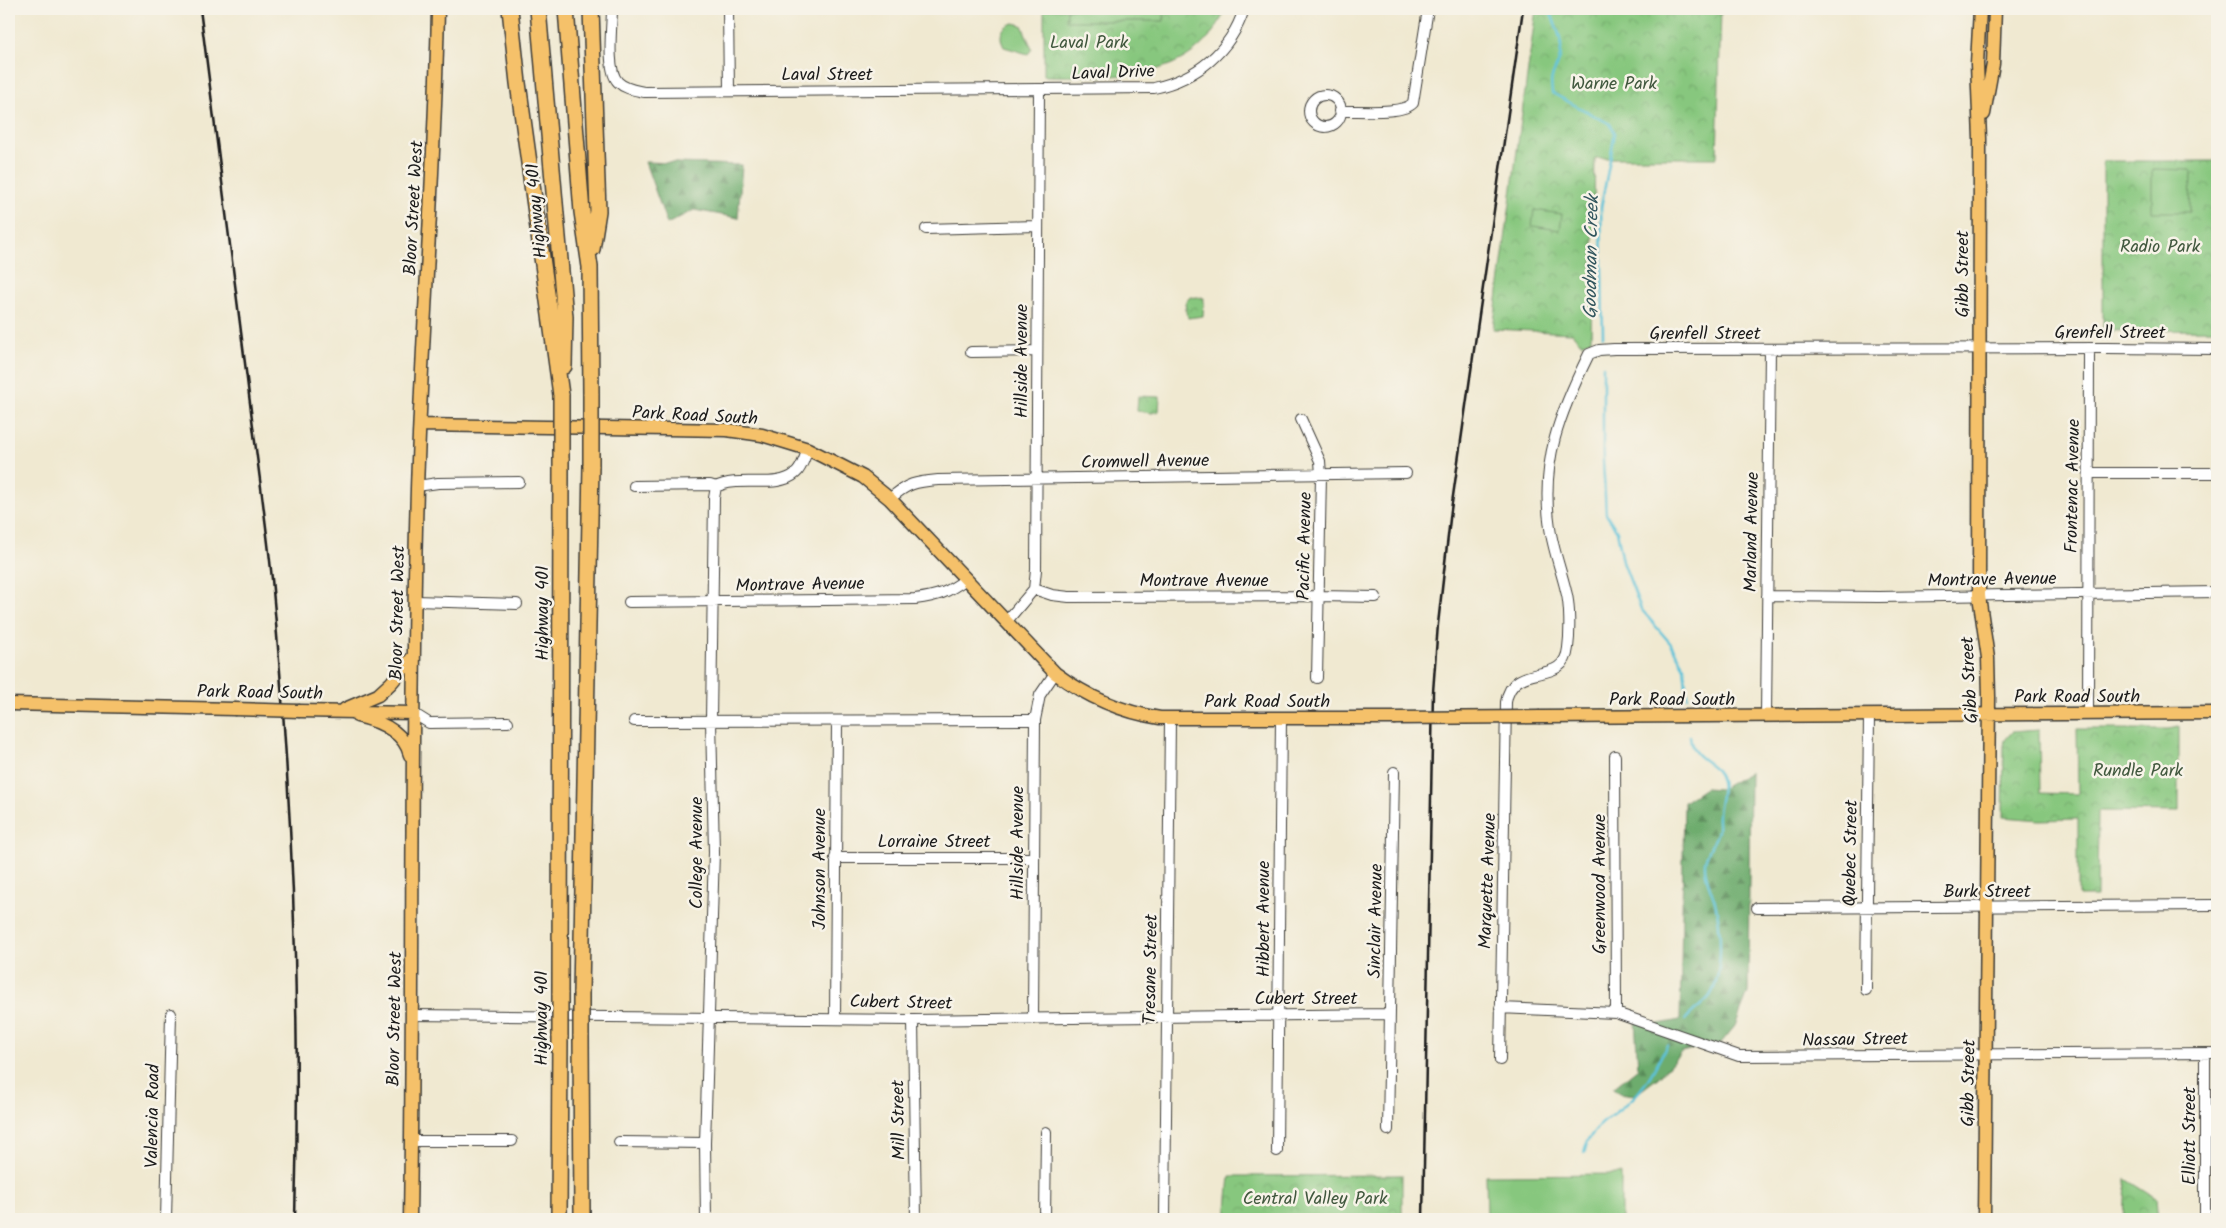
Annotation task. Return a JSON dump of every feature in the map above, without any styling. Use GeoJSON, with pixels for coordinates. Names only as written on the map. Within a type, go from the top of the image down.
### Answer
{"type":"FeatureCollection","features":[{"type":"Feature","properties":{"kind":"highway"},"geometry":{"type":"LineString","coordinates":[[510,9],[526,148],[561,395]]}},
{"type":"Feature","properties":{"kind":"highway","name":"Highway 401"},"geometry":{"type":"LineString","coordinates":[[538,9],[566,341],[561,395],[559,1219]]}},
{"type":"Feature","properties":{"kind":"highway"},"geometry":{"type":"LineString","coordinates":[[566,9],[582,212],[590,267],[591,465],[581,1035],[582,1219]]}},
{"type":"Feature","properties":{"kind":"highway"},"geometry":{"type":"LineString","coordinates":[[590,267],[598,211],[591,9]]}},
{"type":"Feature","properties":{"kind":"main road","name":"Bloor Street West"},"geometry":{"type":"LineString","coordinates":[[410,1219],[414,601],[417,486],[436,114],[438,9]]}},
{"type":"Feature","properties":{"kind":"main road","name":"Gibb Street"},"geometry":{"type":"LineString","coordinates":[[1980,9],[1977,64],[1980,139],[1979,596],[1988,658],[1989,714],[1984,1219]]}},
{"type":"Feature","properties":{"kind":"main road","name":"Gibb Street"},"geometry":{"type":"LineString","coordinates":[[1980,139],[1993,64],[1995,9]]}},
{"type":"Feature","properties":{"kind":"main road","name":"Park Road South"},"geometry":{"type":"LineString","coordinates":[[420,425],[727,430],[762,436],[808,449],[855,473],[890,499],[1055,673],[1086,694],[1113,706],[1143,715],[1170,719],[2217,713]]}},
{"type":"Feature","properties":{"kind":"main road"},"geometry":{"type":"LineString","coordinates":[[340,711],[378,695],[413,657]]}},
{"type":"Feature","properties":{"kind":"main road","name":"Park Road South"},"geometry":{"type":"LineString","coordinates":[[9,704],[413,713]]}},
{"type":"Feature","properties":{"kind":"main road"},"geometry":{"type":"LineString","coordinates":[[340,711],[376,722],[403,738],[413,765]]}},
{"type":"Feature","properties":{"kind":"street","name":"Laval Street"},"geometry":{"type":"LineString","coordinates":[[612,9],[613,73],[618,82],[627,88],[644,92],[1039,90]]}},
{"type":"Feature","properties":{"kind":"street"},"geometry":{"type":"LineString","coordinates":[[728,9],[728,91]]}},
{"type":"Feature","properties":{"kind":"street","name":"Laval Drive"},"geometry":{"type":"LineString","coordinates":[[1039,90],[1142,89],[1176,82],[1200,70],[1220,52],[1238,25],[1244,9]]}},
{"type":"Feature","properties":{"kind":"street"},"geometry":{"type":"LineString","coordinates":[[1340,111],[1409,108],[1415,98],[1428,9]]}},
{"type":"Feature","properties":{"kind":"street","name":"Hillside Avenue"},"geometry":{"type":"LineString","coordinates":[[1034,589],[1037,551],[1038,478],[1037,226],[1039,90]]}},
{"type":"Feature","properties":{"kind":"street"},"geometry":{"type":"LineString","coordinates":[[926,229],[1037,226]]}},
{"type":"Feature","properties":{"kind":"street","name":"Frontenac Avenue"},"geometry":{"type":"LineString","coordinates":[[2088,714],[2089,348]]}},
{"type":"Feature","properties":{"kind":"street","name":"Marland Avenue"},"geometry":{"type":"LineString","coordinates":[[1766,716],[1770,349]]}},
{"type":"Feature","properties":{"kind":"street","name":"Grenfell Street"},"geometry":{"type":"LineString","coordinates":[[1506,702],[1511,687],[1517,680],[1532,674],[1550,672],[1561,664],[1567,653],[1567,594],[1550,530],[1547,471],[1562,411],[1589,354],[1599,350],[2217,349]]}},
{"type":"Feature","properties":{"kind":"street"},"geometry":{"type":"LineString","coordinates":[[971,352],[1037,351]]}},
{"type":"Feature","properties":{"kind":"street","name":"Pacific Avenue"},"geometry":{"type":"LineString","coordinates":[[1301,419],[1320,461],[1321,475],[1317,678]]}},
{"type":"Feature","properties":{"kind":"street"},"geometry":{"type":"LineString","coordinates":[[634,486],[710,485],[716,487],[725,483],[783,480],[796,473],[808,449]]}},
{"type":"Feature","properties":{"kind":"street","name":"Cromwell Avenue"},"geometry":{"type":"LineString","coordinates":[[890,499],[901,489],[914,482],[938,480],[1406,473]]}},
{"type":"Feature","properties":{"kind":"street"},"geometry":{"type":"LineString","coordinates":[[2089,474],[2217,473]]}},
{"type":"Feature","properties":{"kind":"street"},"geometry":{"type":"LineString","coordinates":[[417,486],[438,483],[519,482]]}},
{"type":"Feature","properties":{"kind":"street","name":"College Avenue"},"geometry":{"type":"LineString","coordinates":[[706,1219],[705,1144],[714,852],[711,721],[714,498],[716,487]]}},
{"type":"Feature","properties":{"kind":"street","name":"Montrave Avenue"},"geometry":{"type":"LineString","coordinates":[[629,602],[922,598],[936,597],[948,592],[966,579]]}},
{"type":"Feature","properties":{"kind":"street"},"geometry":{"type":"LineString","coordinates":[[1006,622],[1034,589]]}},
{"type":"Feature","properties":{"kind":"street","name":"Montrave Avenue"},"geometry":{"type":"LineString","coordinates":[[1034,589],[1052,595],[1069,597],[1376,597]]}},
{"type":"Feature","properties":{"kind":"street","name":"Montrave Avenue"},"geometry":{"type":"LineString","coordinates":[[1767,596],[1979,596],[2217,592]]}},
{"type":"Feature","properties":{"kind":"street"},"geometry":{"type":"LineString","coordinates":[[414,601],[517,604]]}},
{"type":"Feature","properties":{"kind":"street","name":"Hillside Avenue"},"geometry":{"type":"LineString","coordinates":[[1033,1019],[1035,720],[1040,695],[1055,673]]}},
{"type":"Feature","properties":{"kind":"street","name":"Marquette Avenue"},"geometry":{"type":"LineString","coordinates":[[1500,1060],[1507,753],[1506,702]]}},
{"type":"Feature","properties":{"kind":"street","name":"Park Road South"},"geometry":{"type":"LineString","coordinates":[[413,713],[429,723],[508,722]]}},
{"type":"Feature","properties":{"kind":"street","name":"Quebec Street"},"geometry":{"type":"LineString","coordinates":[[1866,990],[1869,716]]}},
{"type":"Feature","properties":{"kind":"street","name":"Hibbert Avenue"},"geometry":{"type":"LineString","coordinates":[[1277,1151],[1281,718]]}},
{"type":"Feature","properties":{"kind":"street","name":"Tresane Street"},"geometry":{"type":"LineString","coordinates":[[1164,1219],[1170,719]]}},
{"type":"Feature","properties":{"kind":"street"},"geometry":{"type":"LineString","coordinates":[[634,721],[1035,720]]}},
{"type":"Feature","properties":{"kind":"street","name":"Johnson Avenue"},"geometry":{"type":"LineString","coordinates":[[835,1018],[837,721]]}},
{"type":"Feature","properties":{"kind":"street","name":"Greenwood Avenue"},"geometry":{"type":"LineString","coordinates":[[1615,756],[1616,1013]]}},
{"type":"Feature","properties":{"kind":"street","name":"Sinclair Avenue"},"geometry":{"type":"LineString","coordinates":[[1388,1130],[1394,772]]}},
{"type":"Feature","properties":{"kind":"street","name":"Lorraine Street"},"geometry":{"type":"LineString","coordinates":[[835,858],[1033,858]]}},
{"type":"Feature","properties":{"kind":"street","name":"Burk Street"},"geometry":{"type":"LineString","coordinates":[[1757,908],[2217,905]]}},
{"type":"Feature","properties":{"kind":"street","name":"Nassau Street"},"geometry":{"type":"LineString","coordinates":[[1500,1008],[1616,1013],[1739,1056],[2217,1053]]}},
{"type":"Feature","properties":{"kind":"street","name":"Valencia Road"},"geometry":{"type":"LineString","coordinates":[[166,1219],[171,1014]]}},
{"type":"Feature","properties":{"kind":"street","name":"Cubert Street"},"geometry":{"type":"LineString","coordinates":[[411,1015],[913,1020],[1390,1014]]}},
{"type":"Feature","properties":{"kind":"street","name":"Mill Street"},"geometry":{"type":"LineString","coordinates":[[913,1020],[916,1219]]}},
{"type":"Feature","properties":{"kind":"street","name":"Elliott Street"},"geometry":{"type":"LineString","coordinates":[[2205,1054],[2205,1219]]}},
{"type":"Feature","properties":{"kind":"street"},"geometry":{"type":"LineString","coordinates":[[1045,1219],[1046,1132]]}},
{"type":"Feature","properties":{"kind":"street"},"geometry":{"type":"LineString","coordinates":[[411,1141],[512,1141]]}},
{"type":"Feature","properties":{"kind":"street"},"geometry":{"type":"LineString","coordinates":[[619,1142],[705,1144]]}},
{"type":"Feature","properties":{"kind":"green space","name":"Laval Park"},"geometry":{"type":"Polygon","coordinates":[[[1044,9],[1226,9],[1211,34],[1193,52],[1172,64],[1149,71],[1124,75],[1044,76],[1044,9]]]}},
{"type":"Feature","properties":{"kind":"green space"},"geometry":{"type":"Polygon","coordinates":[[[1067,9],[1164,9],[1164,21],[1067,21],[1067,9]]]}},
{"type":"Feature","properties":{"kind":"green space","name":"Warne Park"},"geometry":{"type":"Polygon","coordinates":[[[1536,9],[1721,9],[1717,158],[1595,158],[1591,340],[1582,344],[1572,333],[1493,329],[1536,9]]]}},
{"type":"Feature","properties":{"kind":"green space"},"geometry":{"type":"Polygon","coordinates":[[[1014,23],[1022,25],[1032,49],[1028,54],[1004,47],[1002,43],[1002,32],[1006,26],[1014,23]]]}},
{"type":"Feature","properties":{"kind":"green space","name":"Radio Park"},"geometry":{"type":"Polygon","coordinates":[[[2103,161],[2217,161],[2217,330],[2103,331],[2103,161]]]}},
{"type":"Feature","properties":{"kind":"green space"},"geometry":{"type":"Polygon","coordinates":[[[645,162],[742,165],[738,218],[694,210],[667,224],[645,162]]]}},
{"type":"Feature","properties":{"kind":"green space"},"geometry":{"type":"Polygon","coordinates":[[[2152,169],[2191,170],[2190,212],[2152,212],[2152,169]]]}},
{"type":"Feature","properties":{"kind":"green space"},"geometry":{"type":"Polygon","coordinates":[[[1534,210],[1562,214],[1560,230],[1532,226],[1534,210]]]}},
{"type":"Feature","properties":{"kind":"green space"},"geometry":{"type":"Polygon","coordinates":[[[1190,297],[1204,298],[1203,316],[1188,318],[1185,303],[1190,297]]]}},
{"type":"Feature","properties":{"kind":"green space"},"geometry":{"type":"Polygon","coordinates":[[[1138,396],[1160,397],[1159,411],[1152,413],[1137,411],[1138,396]]]}},
{"type":"Feature","properties":{"kind":"green space","name":"Rundle Park"},"geometry":{"type":"Polygon","coordinates":[[[2179,727],[2179,812],[2098,811],[2097,896],[2078,896],[2078,819],[2040,820],[2003,817],[2004,746],[2005,740],[2012,732],[2039,730],[2040,793],[2078,794],[2077,729],[2168,729],[2179,727]]]}},
{"type":"Feature","properties":{"kind":"green space"},"geometry":{"type":"Polygon","coordinates":[[[1750,772],[1748,993],[1735,1026],[1721,1043],[1681,1052],[1659,1077],[1635,1095],[1619,1093],[1613,1088],[1638,1068],[1635,1020],[1648,1026],[1680,1020],[1684,802],[1705,788],[1721,789],[1750,772]]]}},
{"type":"Feature","properties":{"kind":"green space"},"geometry":{"type":"Polygon","coordinates":[[[1621,1174],[1621,1219],[1487,1219],[1486,1175],[1621,1174]]]}},
{"type":"Feature","properties":{"kind":"green space","name":"Central Valley Park"},"geometry":{"type":"Polygon","coordinates":[[[1402,1175],[1402,1219],[1226,1219],[1230,1176],[1402,1175]]]}},
{"type":"Feature","properties":{"kind":"green space"},"geometry":{"type":"Polygon","coordinates":[[[2126,1179],[2156,1198],[2158,1219],[2124,1219],[2126,1179]]]}},
{"type":"Feature","properties":{"kind":"waterway","name":"Goodman Creek"},"geometry":{"type":"LineString","coordinates":[[1551,9],[1550,12],[1561,43],[1560,56],[1551,79],[1552,93],[1610,124],[1615,133],[1601,207],[1603,336]]}},
{"type":"Feature","properties":{"kind":"waterway","name":"Goodman Creek"},"geometry":{"type":"LineString","coordinates":[[1603,366],[1603,460],[1606,514],[1617,531],[1623,562],[1641,609],[1671,644],[1684,667],[1687,697]]}},
{"type":"Feature","properties":{"kind":"waterway","name":"Goodman Creek"},"geometry":{"type":"LineString","coordinates":[[1685,1020],[1710,996],[1718,975],[1720,950],[1717,912],[1707,877],[1705,862],[1718,832],[1718,811],[1722,785],[1714,768],[1695,752],[1690,736]]}},
{"type":"Feature","properties":{"kind":"waterway","name":"Goodman Creek"},"geometry":{"type":"LineString","coordinates":[[1584,1153],[1591,1135],[1641,1090],[1667,1045]]}},
{"type":"Feature","properties":{"kind":"railway"},"geometry":{"type":"LineString","coordinates":[[200,9],[266,529],[279,659],[290,819],[296,979],[297,1139],[295,1219]]}},
{"type":"Feature","properties":{"kind":"railway"},"geometry":{"type":"LineString","coordinates":[[1423,1219],[1433,692],[1438,624],[1451,510],[1523,9]]}}]}
